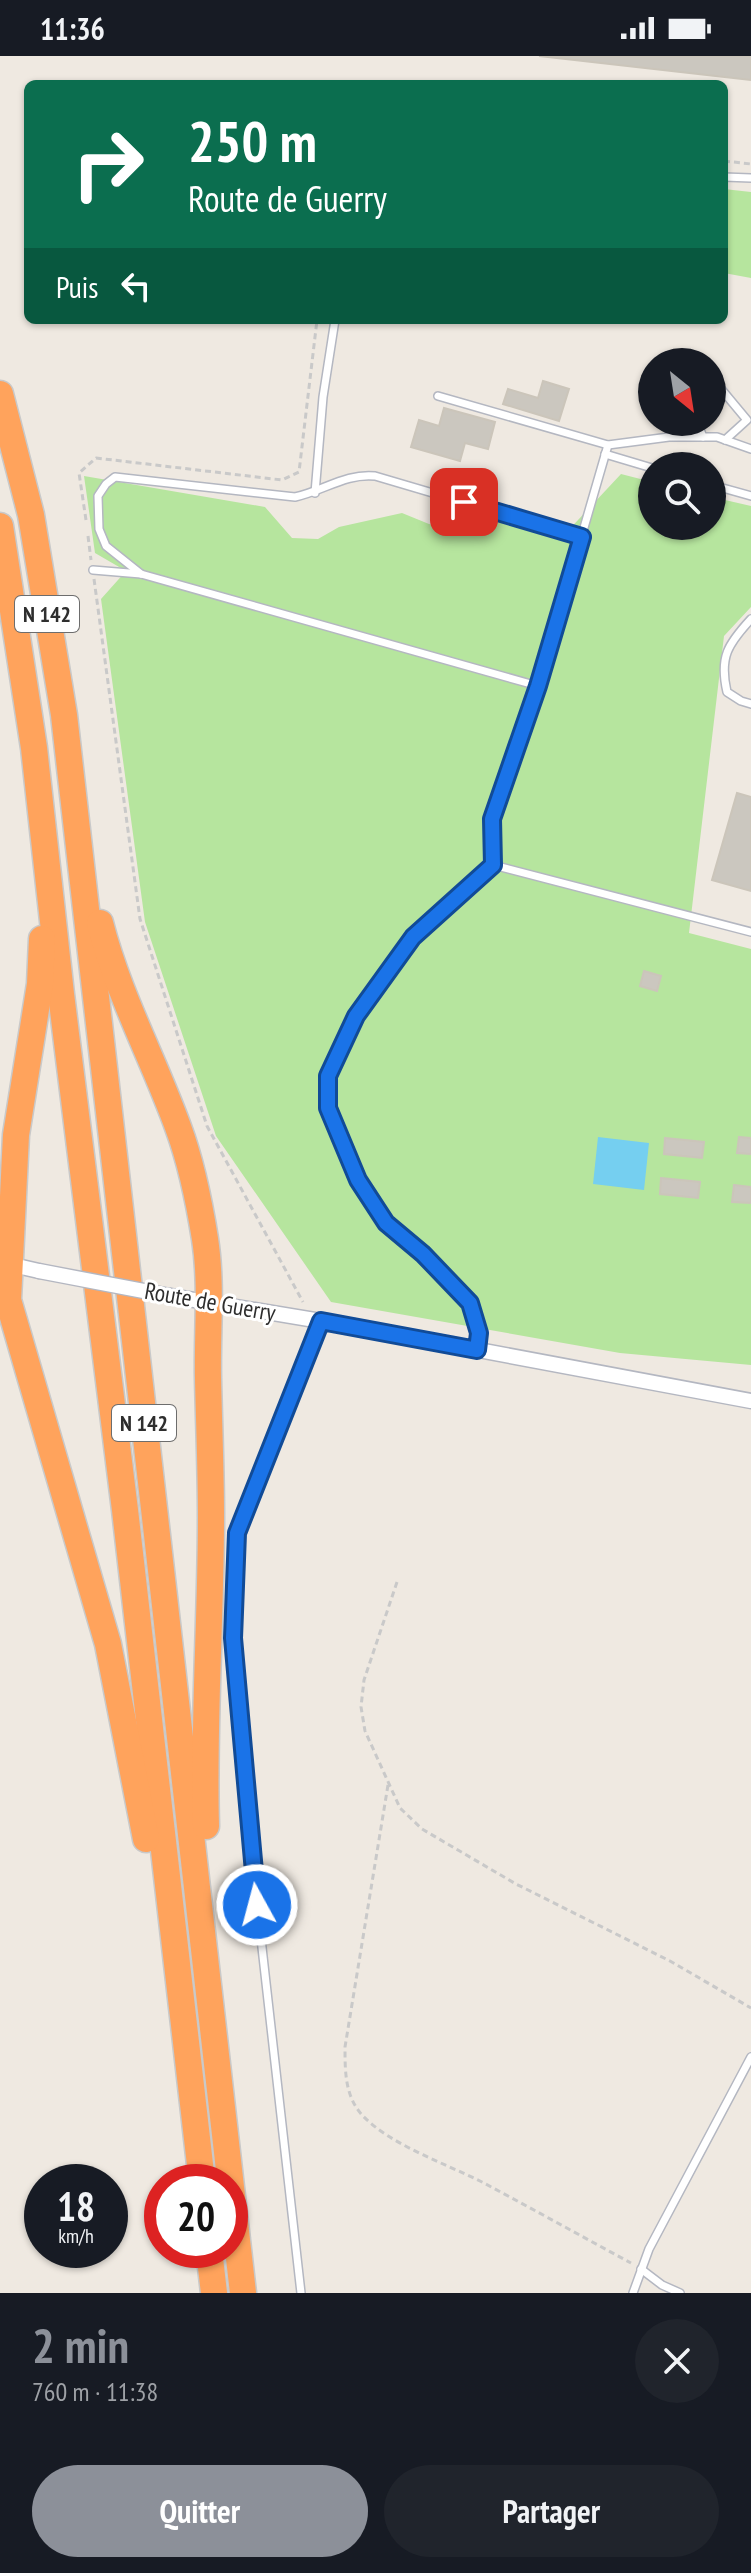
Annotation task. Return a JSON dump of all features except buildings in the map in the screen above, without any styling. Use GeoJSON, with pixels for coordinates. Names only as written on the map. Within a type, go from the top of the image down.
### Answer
{"type":"FeatureCollection","features":[{"type":"Feature","properties":{"kind":"highway","name":"N 142"},"geometry":{"type":"LineString","coordinates":[[0,394],[31,515],[64,715],[243,2293]]}},
{"type":"Feature","properties":{"kind":"highway","name":"N 142"},"geometry":{"type":"LineString","coordinates":[[0,526],[34,748],[200,2164]]}},
{"type":"Feature","properties":{"kind":"highway"},"geometry":{"type":"LineString","coordinates":[[77,837],[108,953],[178,1127],[205,1239],[209,1276],[211,1517],[204,1780],[212,2009]]}},
{"type":"Feature","properties":{"kind":"highway"},"geometry":{"type":"LineString","coordinates":[[46,866],[40,984],[16,1135],[5,1264],[8,1300],[108,1644],[134,1767],[193,2107]]}},
{"type":"Feature","properties":{"kind":"highway"},"geometry":{"type":"LineString","coordinates":[[211,2268],[214,2293]]}},
{"type":"Feature","properties":{"kind":"street","name":"Route de Guerry"},"geometry":{"type":"LineString","coordinates":[[5,1264],[751,1401]]}},
{"type":"Feature","properties":{"kind":"lane"},"geometry":{"type":"LineString","coordinates":[[728,177],[751,178]]}},
{"type":"Feature","properties":{"kind":"lane"},"geometry":{"type":"LineString","coordinates":[[315,493],[323,397],[334,324]]}},
{"type":"Feature","properties":{"kind":"lane"},"geometry":{"type":"LineString","coordinates":[[725,440],[747,420],[726,395]]}},
{"type":"Feature","properties":{"kind":"lane"},"geometry":{"type":"LineString","coordinates":[[438,396],[638,463]]}},
{"type":"Feature","properties":{"kind":"lane"},"geometry":{"type":"LineString","coordinates":[[606,450],[669,437],[725,440],[751,449]]}},
{"type":"Feature","properties":{"kind":"lane"},"geometry":{"type":"LineString","coordinates":[[477,1350],[479,1333],[470,1303],[423,1254],[386,1223],[358,1180],[328,1108],[328,1076],[356,1016],[413,937],[493,865],[492,819],[538,686],[606,450]]}},
{"type":"Feature","properties":{"kind":"lane"},"geometry":{"type":"LineString","coordinates":[[141,574],[106,546],[99,529],[98,496],[115,477],[295,497],[315,493],[348,477],[375,476],[582,537]]}},
{"type":"Feature","properties":{"kind":"lane"},"geometry":{"type":"LineString","coordinates":[[726,489],[751,496]]}},
{"type":"Feature","properties":{"kind":"lane"},"geometry":{"type":"LineString","coordinates":[[93,570],[141,574],[538,686]]}},
{"type":"Feature","properties":{"kind":"lane"},"geometry":{"type":"LineString","coordinates":[[751,619],[733,639],[722,670],[727,692],[751,704]]}},
{"type":"Feature","properties":{"kind":"lane"},"geometry":{"type":"LineString","coordinates":[[493,865],[751,932]]}},
{"type":"Feature","properties":{"kind":"lane"},"geometry":{"type":"LineString","coordinates":[[301,2293],[251,1850],[233,1638],[237,1533],[316,1320]]}},
{"type":"Feature","properties":{"kind":"lane"},"geometry":{"type":"LineString","coordinates":[[633,2293],[649,2249],[751,2057]]}},
{"type":"Feature","properties":{"kind":"lane"},"geometry":{"type":"LineString","coordinates":[[641,2269],[662,2285],[680,2293]]}},
{"type":"Feature","properties":{"kind":"path"},"geometry":{"type":"LineString","coordinates":[[728,161],[751,164]]}},
{"type":"Feature","properties":{"kind":"path"},"geometry":{"type":"LineString","coordinates":[[316,1320],[207,1126],[140,919],[79,473],[96,458],[282,480],[299,472],[317,324]]}},
{"type":"Feature","properties":{"kind":"path"},"geometry":{"type":"LineString","coordinates":[[397,1582],[364,1680],[361,1707],[365,1731],[400,1808],[422,1829],[516,1884],[657,1954],[751,2008]]}},
{"type":"Feature","properties":{"kind":"path"},"geometry":{"type":"LineString","coordinates":[[388,1785],[345,2047],[345,2074],[351,2097],[362,2115],[385,2134],[641,2269]]}},
{"type":"Feature","properties":{"kind":"green space"},"geometry":{"type":"Polygon","coordinates":[[[728,189],[751,192],[751,278],[728,274],[728,189]]]}},
{"type":"Feature","properties":{"kind":"green space"},"geometry":{"type":"Polygon","coordinates":[[[621,474],[638,478],[638,540],[726,540],[726,500],[751,506],[751,607],[724,636],[689,933],[751,949],[751,1365],[620,1353],[331,1302],[216,1136],[145,922],[101,599],[126,571],[95,553],[84,476],[265,507],[292,538],[318,539],[339,527],[402,513],[429,524],[467,532],[487,520],[564,535],[621,474]]]}},
{"type":"Feature","properties":{"kind":"water"},"geometry":{"type":"Polygon","coordinates":[[[598,1137],[649,1143],[644,1190],[593,1184],[598,1137]]]}},
{"type":"Feature","properties":{"kind":"route"},"geometry":{"type":"LineString","coordinates":[[257,1905],[233,1638],[237,1533],[321,1321],[477,1350],[479,1333],[470,1303],[423,1254],[386,1223],[358,1180],[328,1108],[328,1076],[356,1016],[413,937],[493,865],[492,819],[538,686],[582,537],[464,502]]}}]}
